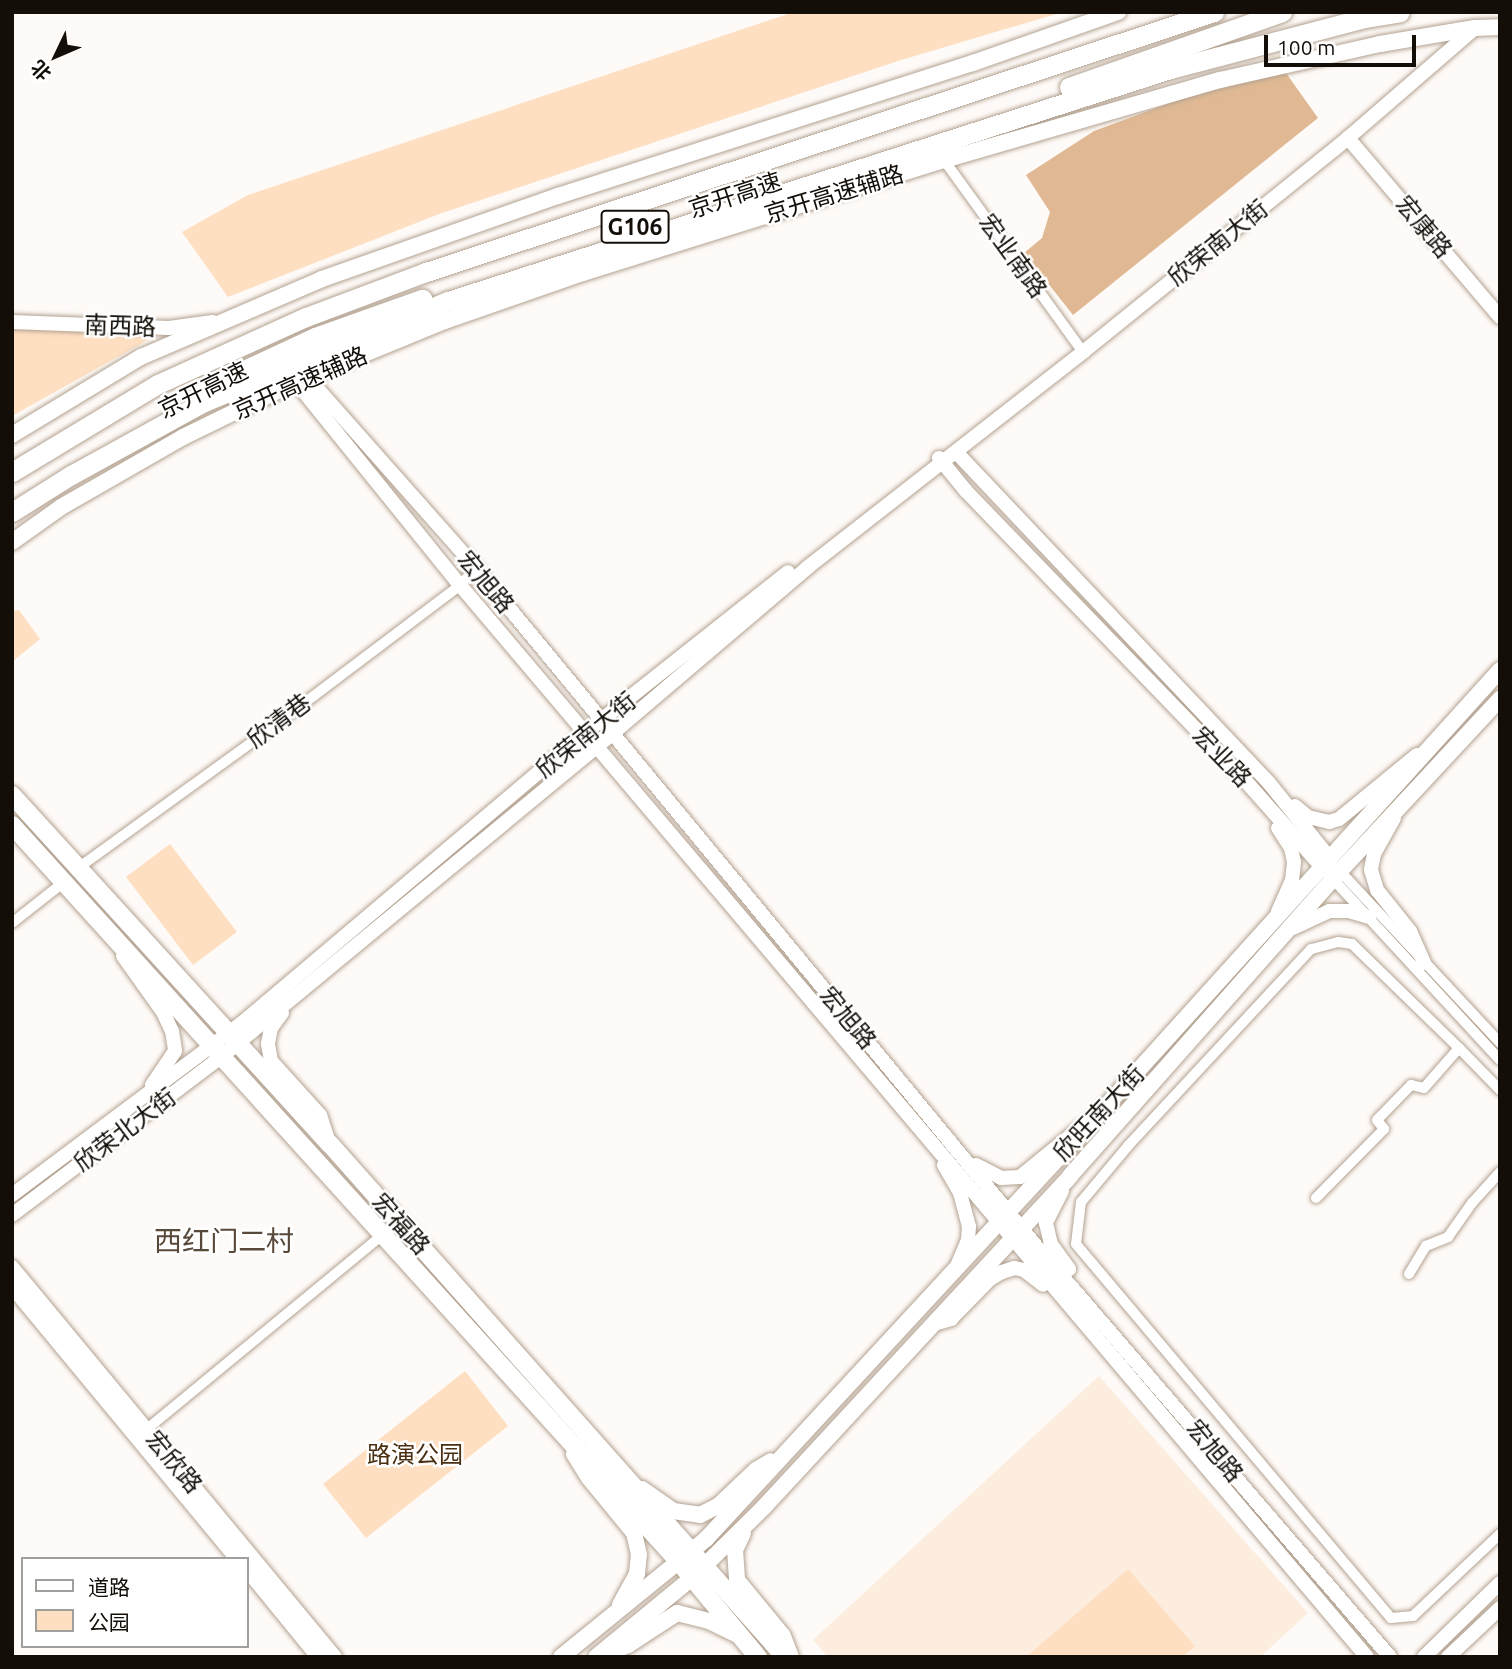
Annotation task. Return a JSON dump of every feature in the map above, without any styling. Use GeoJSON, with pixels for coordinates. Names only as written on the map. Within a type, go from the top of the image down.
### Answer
{"type":"FeatureCollection","features":[{"type":"Feature","properties":{"kind":"highway"},"geometry":{"type":"LineString","coordinates":[[1035,73],[1174,12]]}},
{"type":"Feature","properties":{"kind":"highway","name":"京开高速"},"geometry":{"type":"LineString","coordinates":[[12,472],[158,384],[306,317],[452,263],[1214,12]]}},
{"type":"Feature","properties":{"kind":"highway","name":"京开高速"},"geometry":{"type":"LineString","coordinates":[[12,499],[48,474],[168,406],[316,337],[576,246],[1127,68],[1282,12]]}},
{"type":"Feature","properties":{"kind":"highway"},"geometry":{"type":"LineString","coordinates":[[12,512],[71,475],[204,402],[448,301],[1170,69],[1337,12]]}},
{"type":"Feature","properties":{"kind":"highway"},"geometry":{"type":"LineString","coordinates":[[1170,69],[1364,18],[1400,12]]}},
{"type":"Feature","properties":{"kind":"main road"},"geometry":{"type":"LineString","coordinates":[[12,435],[141,357],[321,279],[414,245],[973,64],[1118,12]]}},
{"type":"Feature","properties":{"kind":"main road","name":"京开高速辅路"},"geometry":{"type":"LineString","coordinates":[[12,542],[122,469],[302,380],[445,321],[546,286],[944,160],[1220,80],[1380,44],[1475,27],[1500,27]]}},
{"type":"Feature","properties":{"kind":"main road","name":"欣旺南大街"},"geometry":{"type":"LineString","coordinates":[[561,1657],[686,1557],[788,1450],[957,1264],[1097,1116],[1275,920],[1324,861],[1500,670]]}},
{"type":"Feature","properties":{"kind":"main road","name":"欣旺南大街"},"geometry":{"type":"LineString","coordinates":[[598,1657],[692,1578],[764,1507],[1070,1176],[1336,875],[1500,699]]}},
{"type":"Feature","properties":{"kind":"main road","name":"宏福路"},"geometry":{"type":"LineString","coordinates":[[12,795],[330,1144],[622,1473],[686,1557],[692,1578],[758,1657]]}},
{"type":"Feature","properties":{"kind":"main road","name":"宏福路"},"geometry":{"type":"LineString","coordinates":[[12,825],[560,1431],[686,1557],[705,1565],[785,1657]]}},
{"type":"Feature","properties":{"kind":"main road"},"geometry":{"type":"LineString","coordinates":[[560,1431],[589,1478],[634,1533],[639,1554],[637,1574],[613,1616]]}},
{"type":"Feature","properties":{"kind":"main road"},"geometry":{"type":"LineString","coordinates":[[622,1473],[673,1511],[700,1515],[718,1506],[755,1470],[788,1450]]}},
{"type":"Feature","properties":{"kind":"main road"},"geometry":{"type":"LineString","coordinates":[[764,1507],[739,1541],[735,1550],[735,1567],[744,1591],[783,1636],[791,1657]]}},
{"type":"Feature","properties":{"kind":"main road"},"geometry":{"type":"LineString","coordinates":[[598,1657],[628,1645],[677,1613],[709,1620],[742,1638]]}},
{"type":"Feature","properties":{"kind":"street","name":"欣荣南大街"},"geometry":{"type":"LineString","coordinates":[[232,1039],[585,733],[827,540],[941,461],[957,453],[1348,138],[1475,27]]}},
{"type":"Feature","properties":{"kind":"street","name":"宏康路"},"geometry":{"type":"LineString","coordinates":[[1348,138],[1500,317]]}},
{"type":"Feature","properties":{"kind":"street","name":"宏业南路"},"geometry":{"type":"LineString","coordinates":[[944,160],[1083,352]]}},
{"type":"Feature","properties":{"kind":"street","name":"南西路"},"geometry":{"type":"LineString","coordinates":[[12,322],[169,328],[226,320]]}},
{"type":"Feature","properties":{"kind":"street","name":"宏旭路"},"geometry":{"type":"LineString","coordinates":[[302,380],[476,568],[946,1148]]}},
{"type":"Feature","properties":{"kind":"street","name":"宏旭路"},"geometry":{"type":"LineString","coordinates":[[302,380],[460,585],[1003,1215],[1075,1315],[1367,1657]]}},
{"type":"Feature","properties":{"kind":"street","name":"宏业路"},"geometry":{"type":"LineString","coordinates":[[957,453],[1269,783],[1324,861]]}},
{"type":"Feature","properties":{"kind":"street","name":"欣荣南大街"},"geometry":{"type":"LineString","coordinates":[[232,1039],[292,999],[612,734],[808,567],[941,461]]}},
{"type":"Feature","properties":{"kind":"street","name":"宏业路"},"geometry":{"type":"LineString","coordinates":[[941,461],[966,491],[1324,861],[1369,917],[1500,1043]]}},
{"type":"Feature","properties":{"kind":"street","name":"欣清巷"},"geometry":{"type":"LineString","coordinates":[[78,869],[460,585],[476,568]]}},
{"type":"Feature","properties":{"kind":"street"},"geometry":{"type":"LineString","coordinates":[[1269,783],[1308,817],[1329,822],[1350,811],[1389,776],[1433,743]]}},
{"type":"Feature","properties":{"kind":"street"},"geometry":{"type":"LineString","coordinates":[[1243,778],[1256,803],[1285,836],[1291,848],[1294,862],[1292,880],[1275,920]]}},
{"type":"Feature","properties":{"kind":"street"},"geometry":{"type":"LineString","coordinates":[[1398,809],[1374,854],[1371,870],[1377,890],[1410,930],[1424,968]]}},
{"type":"Feature","properties":{"kind":"street","name":"宏业路"},"geometry":{"type":"LineString","coordinates":[[1336,875],[1424,968],[1500,1060]]}},
{"type":"Feature","properties":{"kind":"street"},"geometry":{"type":"LineString","coordinates":[[12,923],[64,882]]}},
{"type":"Feature","properties":{"kind":"street"},"geometry":{"type":"LineString","coordinates":[[1286,933],[1307,919],[1329,911],[1349,911],[1369,917]]}},
{"type":"Feature","properties":{"kind":"street"},"geometry":{"type":"LineString","coordinates":[[107,931],[133,973],[163,1012],[172,1031],[175,1051],[143,1097]]}},
{"type":"Feature","properties":{"kind":"street"},"geometry":{"type":"LineString","coordinates":[[1500,1090],[1352,944],[1338,942],[1311,948],[1128,1146],[1082,1202],[1076,1244],[1391,1618],[1413,1616],[1500,1534]]}},
{"type":"Feature","properties":{"kind":"street"},"geometry":{"type":"LineString","coordinates":[[292,999],[271,1028],[271,1061],[320,1115],[330,1144]]}},
{"type":"Feature","properties":{"kind":"street","name":"欣荣北大街"},"geometry":{"type":"LineString","coordinates":[[12,1215],[232,1039]]}},
{"type":"Feature","properties":{"kind":"street"},"geometry":{"type":"LineString","coordinates":[[1316,1198],[1384,1129],[1377,1120],[1411,1085],[1424,1088],[1459,1048]]}},
{"type":"Feature","properties":{"kind":"street","name":"欣荣北大街"},"geometry":{"type":"LineString","coordinates":[[12,1195],[143,1097],[216,1052]]}},
{"type":"Feature","properties":{"kind":"street"},"geometry":{"type":"LineString","coordinates":[[957,1264],[968,1240],[970,1226],[961,1193],[943,1164],[946,1148],[982,1171],[1001,1178],[1020,1177],[1061,1141],[1097,1116]]}},
{"type":"Feature","properties":{"kind":"street"},"geometry":{"type":"LineString","coordinates":[[1409,1274],[1426,1246],[1448,1237],[1472,1203],[1500,1172]]}},
{"type":"Feature","properties":{"kind":"street"},"geometry":{"type":"LineString","coordinates":[[1070,1176],[1046,1223],[1051,1244],[1083,1286],[1101,1320]]}},
{"type":"Feature","properties":{"kind":"street","name":"宏旭路"},"geometry":{"type":"LineString","coordinates":[[1017,1233],[1101,1320],[1390,1657]]}},
{"type":"Feature","properties":{"kind":"street"},"geometry":{"type":"LineString","coordinates":[[147,1429],[382,1235]]}},
{"type":"Feature","properties":{"kind":"street","name":"宏欣路"},"geometry":{"type":"LineString","coordinates":[[12,1267],[335,1657]]}},
{"type":"Feature","properties":{"kind":"street"},"geometry":{"type":"LineString","coordinates":[[934,1324],[951,1319],[990,1279],[1014,1268],[1034,1276],[1075,1315]]}},
{"type":"Feature","properties":{"kind":"street","name":"宏欣路"},"geometry":{"type":"LineString","coordinates":[[12,1287],[235,1557]]}},
{"type":"Feature","properties":{"kind":"street"},"geometry":{"type":"LineString","coordinates":[[248,1571],[318,1657]]}},
{"type":"Feature","properties":{"kind":"street"},"geometry":{"type":"LineString","coordinates":[[1424,1657],[1500,1583]]}},
{"type":"Feature","properties":{"kind":"street"},"geometry":{"type":"LineString","coordinates":[[1487,1596],[1488,1608],[1499,1609]]}},
{"type":"Feature","properties":{"kind":"street"},"geometry":{"type":"LineString","coordinates":[[1448,1657],[1499,1609]]}},
{"type":"Feature","properties":{"kind":"shaded area"},"geometry":{"type":"Polygon","coordinates":[[[1286,73],[1318,118],[1073,315],[1024,253],[1042,238],[1050,212],[1026,175],[1094,131],[1186,97],[1286,73]]]}},
{"type":"Feature","properties":{"kind":"shaded area"},"geometry":{"type":"Polygon","coordinates":[[[1099,1376],[1308,1613],[1260,1657],[828,1657],[813,1640],[1099,1376]]]}},
{"type":"Feature","properties":{"kind":"green space"},"geometry":{"type":"Polygon","coordinates":[[[794,12],[1063,12],[898,61],[439,214],[228,297],[182,232],[248,195],[794,12]]]}},
{"type":"Feature","properties":{"kind":"green space"},"geometry":{"type":"Polygon","coordinates":[[[12,325],[164,331],[12,416],[12,325]]]}},
{"type":"Feature","properties":{"kind":"green space"},"geometry":{"type":"Polygon","coordinates":[[[19,610],[40,639],[12,662],[12,611],[19,610]]]}},
{"type":"Feature","properties":{"kind":"green space"},"geometry":{"type":"Polygon","coordinates":[[[170,844],[237,932],[193,965],[126,877],[170,844]]]}},
{"type":"Feature","properties":{"kind":"green space","name":"路演公园"},"geometry":{"type":"Polygon","coordinates":[[[465,1371],[508,1426],[366,1538],[323,1484],[465,1371]]]}},
{"type":"Feature","properties":{"kind":"green space"},"geometry":{"type":"Polygon","coordinates":[[[1128,1569],[1195,1646],[1182,1657],[1026,1657],[1128,1569]]]}},
{"type":"Feature","properties":{"kind":"district","name":"西红门二村"},"geometry":{"type":"Point","coordinates":[224,1241]}}]}
